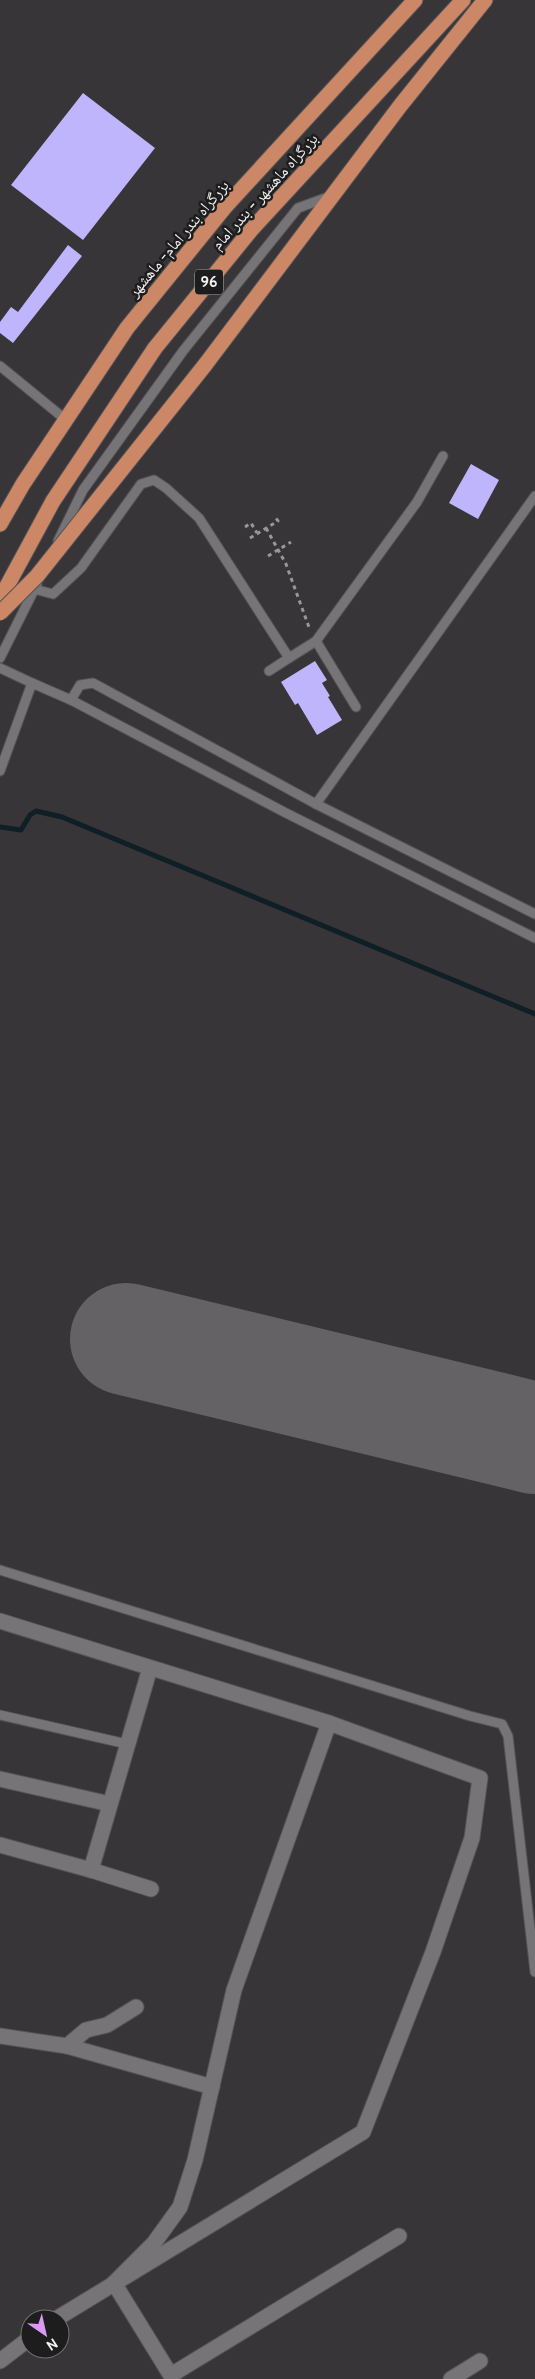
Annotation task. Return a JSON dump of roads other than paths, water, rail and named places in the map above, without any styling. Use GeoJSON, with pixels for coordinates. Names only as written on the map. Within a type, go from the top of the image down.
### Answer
{"type":"FeatureCollection","features":[{"type":"Feature","properties":{"kind":"highway","name":"بزرگراه بندر امام- ماهشهر"},"geometry":{"type":"LineString","coordinates":[[0,524],[7,500],[66,420],[127,328],[225,207],[415,0]]}},
{"type":"Feature","properties":{"kind":"highway","name":"بزرگراه ماهشهر - بندر امام"},"geometry":{"type":"LineString","coordinates":[[0,599],[53,501],[155,348],[251,230],[464,0]]}},
{"type":"Feature","properties":{"kind":"highway"},"geometry":{"type":"LineString","coordinates":[[0,613],[37,576],[205,365],[400,106],[485,0]]}},
{"type":"Feature","properties":{"kind":"street"},"geometry":{"type":"LineString","coordinates":[[0,1622],[329,1723],[480,1778],[472,1838],[433,1952],[363,2132],[70,2310]]}},
{"type":"Feature","properties":{"kind":"street"},"geometry":{"type":"LineString","coordinates":[[91,1870],[150,1668]]}},
{"type":"Feature","properties":{"kind":"street"},"geometry":{"type":"LineString","coordinates":[[114,2283],[154,2243],[180,2207],[195,2160],[234,1990],[329,1723]]}},
{"type":"Feature","properties":{"kind":"street"},"geometry":{"type":"LineString","coordinates":[[0,1779],[110,1804]]}},
{"type":"Feature","properties":{"kind":"street"},"geometry":{"type":"LineString","coordinates":[[0,1845],[151,1889]]}},
{"type":"Feature","properties":{"kind":"street"},"geometry":{"type":"LineString","coordinates":[[67,2046],[86,2030],[107,2025],[136,2007]]}},
{"type":"Feature","properties":{"kind":"street"},"geometry":{"type":"LineString","coordinates":[[0,2036],[67,2046],[212,2087]]}},
{"type":"Feature","properties":{"kind":"street"},"geometry":{"type":"LineString","coordinates":[[114,2283],[172,2377],[399,2236]]}},
{"type":"Feature","properties":{"kind":"street"},"geometry":{"type":"LineString","coordinates":[[0,2361],[20,2346]]}},
{"type":"Feature","properties":{"kind":"street"},"geometry":{"type":"LineString","coordinates":[[451,2379],[480,2361]]}},
{"type":"Feature","properties":{"kind":"lane"},"geometry":{"type":"LineString","coordinates":[[0,658],[83,490],[183,351],[298,208],[335,194]]}},
{"type":"Feature","properties":{"kind":"lane"},"geometry":{"type":"LineString","coordinates":[[0,366],[66,420]]}},
{"type":"Feature","properties":{"kind":"lane"},"geometry":{"type":"LineString","coordinates":[[269,671],[316,641],[417,502],[443,456]]}},
{"type":"Feature","properties":{"kind":"lane"},"geometry":{"type":"LineString","coordinates":[[34,589],[52,594],[81,568],[141,484],[154,480],[166,488],[199,518],[289,658]]}},
{"type":"Feature","properties":{"kind":"lane"},"geometry":{"type":"LineString","coordinates":[[316,804],[535,496]]}},
{"type":"Feature","properties":{"kind":"lane"},"geometry":{"type":"LineString","coordinates":[[316,641],[356,707]]}},
{"type":"Feature","properties":{"kind":"lane"},"geometry":{"type":"LineString","coordinates":[[0,668],[71,700],[286,813],[535,938]]}},
{"type":"Feature","properties":{"kind":"lane"},"geometry":{"type":"LineString","coordinates":[[0,771],[32,683]]}},
{"type":"Feature","properties":{"kind":"lane"},"geometry":{"type":"LineString","coordinates":[[71,700],[75,691],[85,683],[97,684],[316,804],[535,914]]}},
{"type":"Feature","properties":{"kind":"lane"},"geometry":{"type":"LineString","coordinates":[[0,1570],[470,1716],[502,1724],[508,1736],[535,1972]]}},
{"type":"Feature","properties":{"kind":"lane"},"geometry":{"type":"LineString","coordinates":[[0,1715],[127,1744]]}},
{"type":"Feature","properties":{"kind":"waterway"},"geometry":{"type":"LineString","coordinates":[[0,827],[21,830],[30,815],[36,811],[62,817],[535,1014]]}}]}
